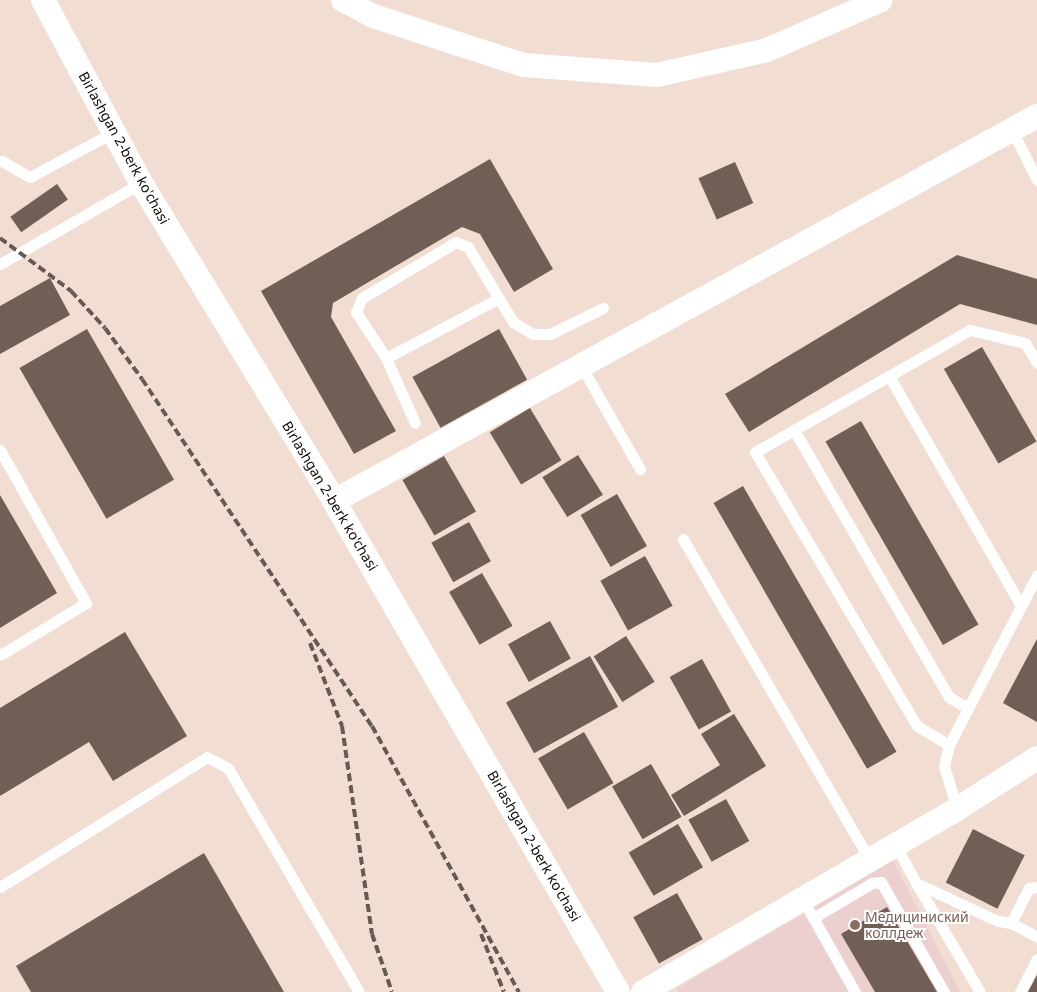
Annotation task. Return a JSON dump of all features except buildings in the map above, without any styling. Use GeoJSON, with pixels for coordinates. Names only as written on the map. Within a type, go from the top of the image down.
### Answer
{"type":"FeatureCollection","features":[{"type":"Feature","properties":{"kind":"street","name":"Birlashgan 2-berk ko'chasi"},"geometry":{"type":"LineString","coordinates":[[44,0],[141,183],[334,501],[618,992]]}},
{"type":"Feature","properties":{"kind":"street"},"geometry":{"type":"LineString","coordinates":[[344,0],[373,16],[524,65],[657,75],[768,50],[881,0]]}},
{"type":"Feature","properties":{"kind":"street"},"geometry":{"type":"LineString","coordinates":[[334,501],[580,364],[1037,116]]}},
{"type":"Feature","properties":{"kind":"street"},"geometry":{"type":"LineString","coordinates":[[643,992],[807,908],[869,858],[956,809],[1037,758]]}},
{"type":"Feature","properties":{"kind":"lane"},"geometry":{"type":"LineString","coordinates":[[1012,130],[1037,180]]}},
{"type":"Feature","properties":{"kind":"lane"},"geometry":{"type":"LineString","coordinates":[[1,161],[30,177],[114,132]]}},
{"type":"Feature","properties":{"kind":"lane"},"geometry":{"type":"LineString","coordinates":[[3,260],[141,183]]}},
{"type":"Feature","properties":{"kind":"lane"},"geometry":{"type":"LineString","coordinates":[[415,423],[386,358],[356,312],[357,305],[456,242],[468,247],[513,322],[532,334],[550,334],[603,308]]}},
{"type":"Feature","properties":{"kind":"lane"},"geometry":{"type":"LineString","coordinates":[[386,358],[499,298]]}},
{"type":"Feature","properties":{"kind":"lane"},"geometry":{"type":"LineString","coordinates":[[949,745],[917,726],[755,452],[970,330],[1025,343],[1037,363]]}},
{"type":"Feature","properties":{"kind":"lane"},"geometry":{"type":"LineString","coordinates":[[580,364],[640,469]]}},
{"type":"Feature","properties":{"kind":"lane"},"geometry":{"type":"LineString","coordinates":[[889,376],[1020,604]]}},
{"type":"Feature","properties":{"kind":"lane"},"geometry":{"type":"LineString","coordinates":[[794,430],[948,697],[967,708]]}},
{"type":"Feature","properties":{"kind":"lane"},"geometry":{"type":"LineString","coordinates":[[0,450],[86,604],[0,655]]}},
{"type":"Feature","properties":{"kind":"lane"},"geometry":{"type":"LineString","coordinates":[[683,540],[869,858]]}},
{"type":"Feature","properties":{"kind":"lane"},"geometry":{"type":"LineString","coordinates":[[956,809],[944,766],[949,745],[1020,604],[1037,575]]}},
{"type":"Feature","properties":{"kind":"lane"},"geometry":{"type":"LineString","coordinates":[[0,887],[207,757],[228,768],[359,992]]}},
{"type":"Feature","properties":{"kind":"lane"},"geometry":{"type":"LineString","coordinates":[[895,844],[980,992]]}},
{"type":"Feature","properties":{"kind":"lane"},"geometry":{"type":"LineString","coordinates":[[855,992],[807,908],[881,882],[944,992]]}},
{"type":"Feature","properties":{"kind":"lane"},"geometry":{"type":"LineString","coordinates":[[916,882],[1037,937]]}},
{"type":"Feature","properties":{"kind":"lane"},"geometry":{"type":"LineString","coordinates":[[1011,924],[1029,888],[1037,887]]}},
{"type":"Feature","properties":{"kind":"lane"},"geometry":{"type":"LineString","coordinates":[[1020,992],[1037,959]]}},
{"type":"Feature","properties":{"kind":"shaded area","name":"Медициниский коллдеж"},"geometry":{"type":"Polygon","coordinates":[[[893,860],[960,992],[678,992],[676,989],[893,860]]]}},
{"type":"Feature","properties":{"kind":"railway"},"geometry":{"type":"LineString","coordinates":[[0,238],[71,291],[105,328],[142,379],[372,726],[519,992]]}},
{"type":"Feature","properties":{"kind":"railway"},"geometry":{"type":"LineString","coordinates":[[310,643],[342,726],[372,934],[392,992]]}},
{"type":"Feature","properties":{"kind":"railway"},"geometry":{"type":"LineString","coordinates":[[481,934],[504,992]]}},
{"type":"Feature","properties":{"kind":"place","name":"Медициниский коллдеж"},"geometry":{"type":"Point","coordinates":[855,925]}}]}
